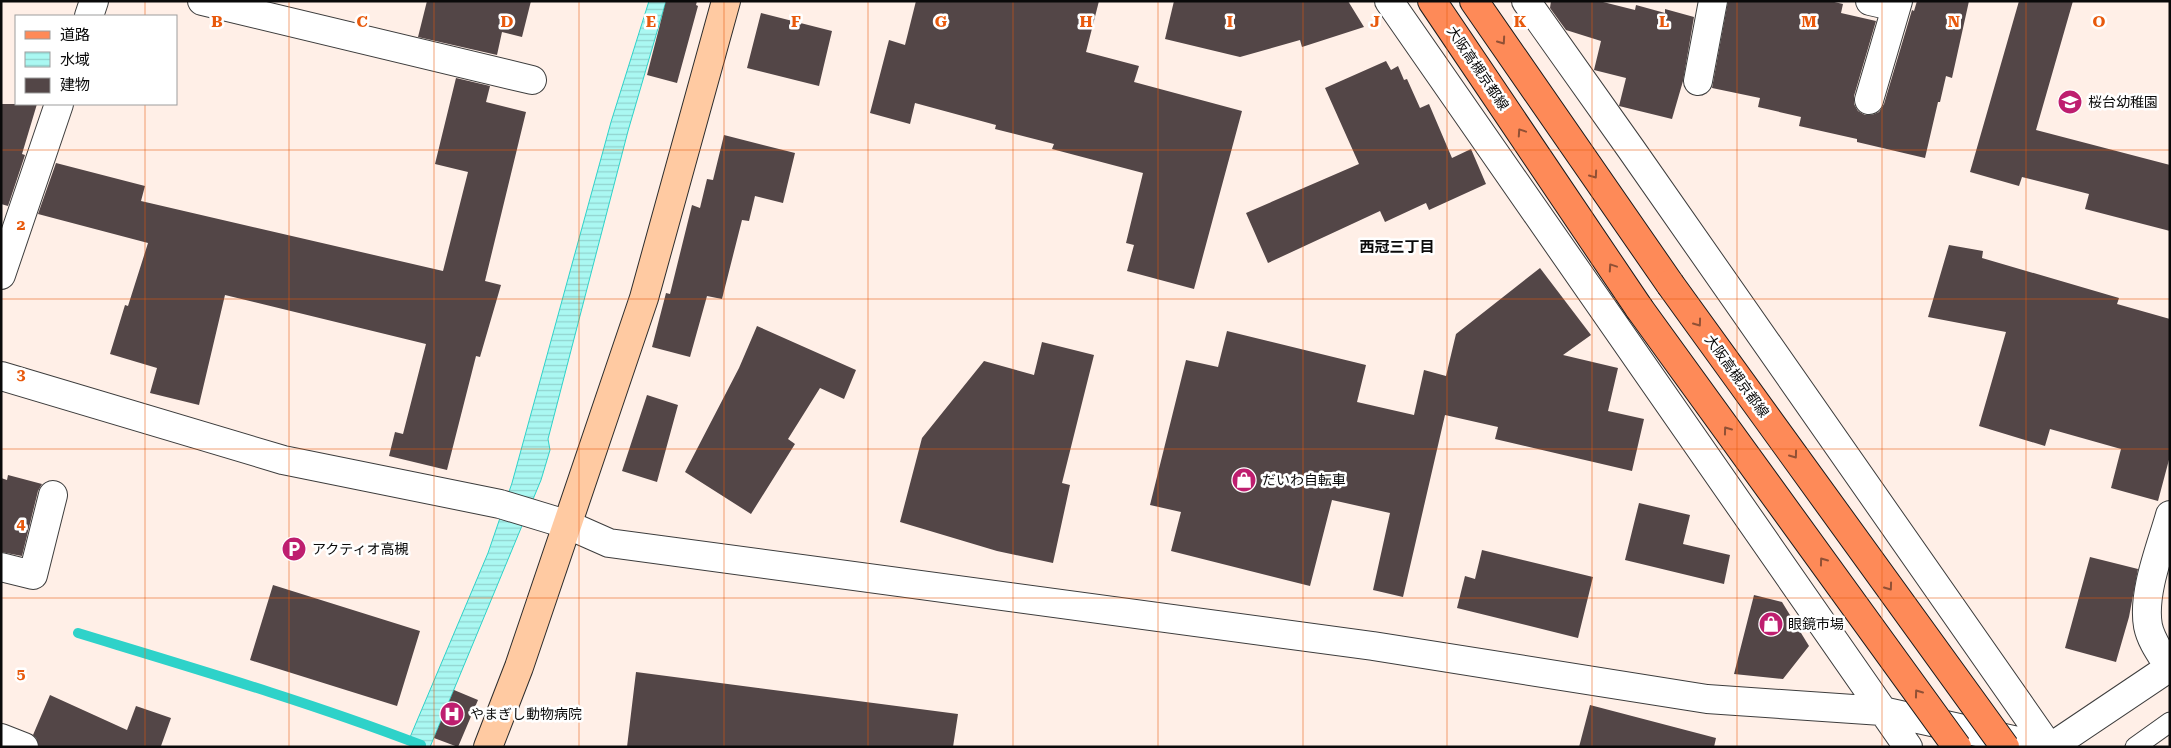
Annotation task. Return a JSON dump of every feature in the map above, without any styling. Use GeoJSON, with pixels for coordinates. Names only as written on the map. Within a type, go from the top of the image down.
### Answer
{"type":"FeatureCollection","features":[{"type":"Feature","properties":{"kind":"main road","name":"大阪高槻京都線"},"geometry":{"type":"LineString","coordinates":[[1432,1],[1639,308],[1957,747]]}},
{"type":"Feature","properties":{"kind":"main road","name":"大阪高槻京都線"},"geometry":{"type":"LineString","coordinates":[[1474,1],[1670,284],[2005,747]]}},
{"type":"Feature","properties":{"kind":"street"},"geometry":{"type":"LineString","coordinates":[[88,15],[94,1]]}},
{"type":"Feature","properties":{"kind":"street"},"geometry":{"type":"LineString","coordinates":[[202,1],[532,80]]}},
{"type":"Feature","properties":{"kind":"street"},"geometry":{"type":"LineString","coordinates":[[488,747],[519,667],[644,298],[726,1]]}},
{"type":"Feature","properties":{"kind":"street"},"geometry":{"type":"LineString","coordinates":[[1388,1],[1908,747]]}},
{"type":"Feature","properties":{"kind":"street"},"geometry":{"type":"LineString","coordinates":[[1526,1],[2048,747]]}},
{"type":"Feature","properties":{"kind":"street"},"geometry":{"type":"LineString","coordinates":[[1698,81],[1705,3]]}},
{"type":"Feature","properties":{"kind":"street"},"geometry":{"type":"LineString","coordinates":[[1869,100],[1888,3]]}},
{"type":"Feature","properties":{"kind":"street"},"geometry":{"type":"LineString","coordinates":[[1,275],[59,105]]}},
{"type":"Feature","properties":{"kind":"street"},"geometry":{"type":"LineString","coordinates":[[1,376],[283,460],[500,504],[566,524],[609,542],[1364,645],[1707,699],[1882,711],[2048,747],[2169,667],[2155,644],[2148,626],[2147,610],[2149,590],[2170,515]]}},
{"type":"Feature","properties":{"kind":"street"},"geometry":{"type":"LineString","coordinates":[[1,568],[33,575],[53,495]]}},
{"type":"Feature","properties":{"kind":"street"},"geometry":{"type":"LineString","coordinates":[[1,738],[24,747]]}},
{"type":"Feature","properties":{"kind":"lane"},"geometry":{"type":"LineString","coordinates":[[2135,747],[2170,722]]}},
{"type":"Feature","properties":{"kind":"water"},"geometry":{"type":"Polygon","coordinates":[[[649,1],[666,1],[628,131],[548,439],[550,450],[541,480],[430,747],[420,747],[408,742],[488,553],[512,483],[611,122],[649,1]]]}},
{"type":"Feature","properties":{"kind":"building"},"geometry":{"type":"Polygon","coordinates":[[[427,1],[531,1],[522,37],[502,32],[497,55],[418,37],[427,1]]]}},
{"type":"Feature","properties":{"kind":"building"},"geometry":{"type":"Polygon","coordinates":[[[666,1],[697,1],[696,5],[698,6],[677,83],[647,75],[666,1]]]}},
{"type":"Feature","properties":{"kind":"building"},"geometry":{"type":"Polygon","coordinates":[[[916,1],[1099,1],[1086,52],[1139,66],[1134,82],[1242,111],[1194,289],[1127,271],[1134,245],[1126,243],[1143,173],[1052,149],[1054,144],[995,129],[996,125],[915,103],[910,124],[870,113],[889,40],[905,45],[916,1]]]}},
{"type":"Feature","properties":{"kind":"building"},"geometry":{"type":"Polygon","coordinates":[[[1174,1],[1348,1],[1364,27],[1302,47],[1300,40],[1240,57],[1165,39],[1174,1]]]}},
{"type":"Feature","properties":{"kind":"building"},"geometry":{"type":"Polygon","coordinates":[[[1551,1],[1599,1],[1635,10],[1636,5],[1665,13],[1665,9],[1694,17],[1683,81],[1672,119],[1619,106],[1626,78],[1594,70],[1601,41],[1566,30],[1550,8],[1551,1]]]}},
{"type":"Feature","properties":{"kind":"building"},"geometry":{"type":"Polygon","coordinates":[[[1728,1],[1830,1],[1843,4],[1841,13],[1876,21],[1854,96],[1854,104],[1858,111],[1865,115],[1872,115],[1879,112],[1884,104],[1912,10],[1914,11],[1917,1],[1969,1],[1952,78],[1946,76],[1925,158],[1857,142],[1857,139],[1799,126],[1801,117],[1758,107],[1760,98],[1712,88],[1728,1]]]}},
{"type":"Feature","properties":{"kind":"building"},"geometry":{"type":"Polygon","coordinates":[[[2019,1],[2073,1],[2036,130],[2170,165],[2170,231],[2085,209],[2089,194],[2022,177],[2019,186],[1970,172],[2019,1]]]}},
{"type":"Feature","properties":{"kind":"building"},"geometry":{"type":"Polygon","coordinates":[[[761,13],[832,31],[819,86],[747,68],[761,13]]]}},
{"type":"Feature","properties":{"kind":"building"},"geometry":{"type":"Polygon","coordinates":[[[1386,61],[1391,70],[1398,66],[1404,80],[1407,79],[1420,108],[1429,104],[1452,158],[1471,149],[1486,184],[1429,210],[1426,203],[1385,222],[1380,211],[1268,263],[1246,213],[1359,164],[1325,88],[1386,61]]]}},
{"type":"Feature","properties":{"kind":"building"},"geometry":{"type":"Polygon","coordinates":[[[456,78],[490,86],[486,102],[526,112],[485,281],[501,285],[480,357],[476,356],[447,470],[389,456],[395,432],[403,434],[426,344],[225,295],[199,405],[150,393],[157,368],[110,354],[125,305],[128,306],[148,243],[38,214],[56,163],[145,186],[141,201],[443,271],[468,172],[435,164],[456,78]]]}},
{"type":"Feature","properties":{"kind":"building"},"geometry":{"type":"Polygon","coordinates":[[[1,104],[37,105],[22,154],[25,155],[8,206],[1,204],[1,104]]]}},
{"type":"Feature","properties":{"kind":"building"},"geometry":{"type":"Polygon","coordinates":[[[724,135],[795,153],[783,203],[755,196],[749,221],[742,220],[722,299],[707,296],[690,357],[652,347],[666,293],[670,294],[692,205],[700,208],[707,179],[713,180],[724,135]]]}},
{"type":"Feature","properties":{"kind":"building"},"geometry":{"type":"Polygon","coordinates":[[[1949,245],[1983,251],[1982,258],[2119,298],[2117,304],[2170,319],[2170,456],[2158,501],[2111,488],[2121,449],[2050,429],[2045,446],[1979,426],[2006,332],[1928,317],[1949,245]]]}},
{"type":"Feature","properties":{"kind":"building"},"geometry":{"type":"Polygon","coordinates":[[[1540,268],[1591,335],[1563,355],[1618,368],[1608,411],[1644,419],[1632,471],[1495,439],[1498,427],[1445,415],[1403,597],[1373,590],[1390,513],[1332,500],[1310,586],[1171,551],[1181,512],[1150,505],[1186,360],[1218,367],[1227,331],[1366,365],[1357,402],[1414,415],[1424,370],[1446,376],[1456,334],[1540,268]]]}},
{"type":"Feature","properties":{"kind":"building"},"geometry":{"type":"Polygon","coordinates":[[[757,326],[856,370],[844,399],[820,388],[788,439],[795,444],[751,514],[685,472],[739,368],[757,326]]]}},
{"type":"Feature","properties":{"kind":"building"},"geometry":{"type":"Polygon","coordinates":[[[1042,342],[1094,355],[1062,483],[1070,485],[1053,563],[997,551],[900,522],[922,438],[984,361],[1034,375],[1042,342]]]}},
{"type":"Feature","properties":{"kind":"building"},"geometry":{"type":"Polygon","coordinates":[[[647,395],[678,405],[657,482],[622,471],[647,395]]]}},
{"type":"Feature","properties":{"kind":"building"},"geometry":{"type":"Polygon","coordinates":[[[8,475],[42,484],[38,491],[22,556],[1,552],[1,478],[7,480],[8,475]]]}},
{"type":"Feature","properties":{"kind":"building"},"geometry":{"type":"Polygon","coordinates":[[[1639,503],[1690,515],[1683,544],[1730,555],[1724,584],[1625,560],[1639,503]]]}},
{"type":"Feature","properties":{"kind":"building"},"geometry":{"type":"Polygon","coordinates":[[[1482,550],[1593,577],[1578,638],[1457,608],[1465,576],[1475,579],[1482,550]]]}},
{"type":"Feature","properties":{"kind":"building"},"geometry":{"type":"Polygon","coordinates":[[[2090,557],[2138,569],[2129,617],[2116,662],[2065,648],[2090,557]]]}},
{"type":"Feature","properties":{"kind":"building"},"geometry":{"type":"Polygon","coordinates":[[[273,585],[420,631],[397,706],[250,660],[273,585]]]}},
{"type":"Feature","properties":{"kind":"building","name":"眼鏡市場"},"geometry":{"type":"Polygon","coordinates":[[[1754,595],[1782,602],[1809,646],[1783,679],[1734,674],[1754,595]]]}},
{"type":"Feature","properties":{"kind":"building"},"geometry":{"type":"Polygon","coordinates":[[[636,672],[958,714],[953,747],[627,747],[636,672]]]}},
{"type":"Feature","properties":{"kind":"building"},"geometry":{"type":"Polygon","coordinates":[[[454,690],[478,700],[458,747],[434,738],[454,690]]]}},
{"type":"Feature","properties":{"kind":"building"},"geometry":{"type":"Polygon","coordinates":[[[50,695],[127,730],[136,706],[171,718],[161,746],[164,747],[39,747],[33,735],[50,695]]]}},
{"type":"Feature","properties":{"kind":"building"},"geometry":{"type":"Polygon","coordinates":[[[1590,705],[1716,738],[1714,747],[1579,747],[1590,705]]]}},
{"type":"Feature","properties":{"kind":"waterway"},"geometry":{"type":"LineString","coordinates":[[78,633],[294,700],[421,745]]}},
{"type":"Feature","properties":{"kind":"place","name":"桜台幼稚園"},"geometry":{"type":"Point","coordinates":[2070,102]}},
{"type":"Feature","properties":{"kind":"place","name":"だいわ自転車"},"geometry":{"type":"Point","coordinates":[1244,480]}},
{"type":"Feature","properties":{"kind":"place","name":"アクティオ高槻"},"geometry":{"type":"Point","coordinates":[294,549]}},
{"type":"Feature","properties":{"kind":"place","name":"眼鏡市場"},"geometry":{"type":"Point","coordinates":[1771,624]}},
{"type":"Feature","properties":{"kind":"place","name":"やまぎし動物病院"},"geometry":{"type":"Point","coordinates":[452,714]}},
{"type":"Feature","properties":{"kind":"district","name":"西冠三丁目"},"geometry":{"type":"Point","coordinates":[1397,247]}}]}
